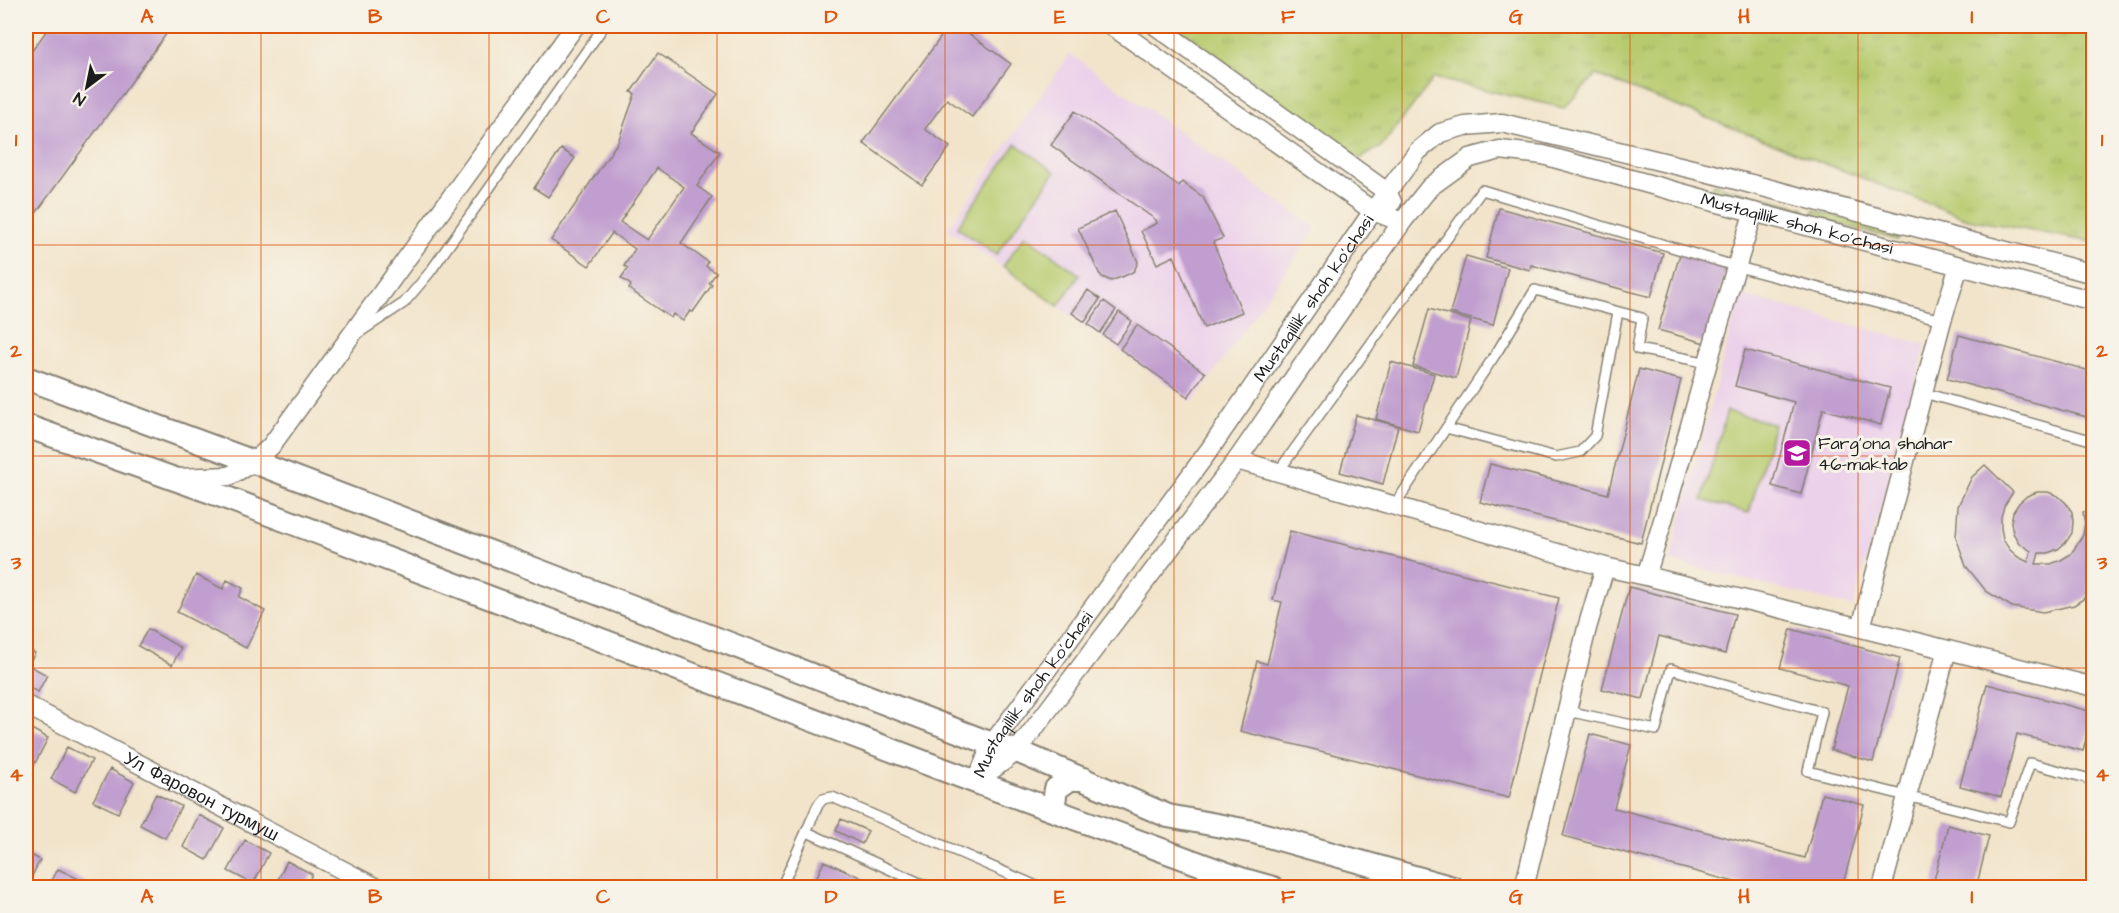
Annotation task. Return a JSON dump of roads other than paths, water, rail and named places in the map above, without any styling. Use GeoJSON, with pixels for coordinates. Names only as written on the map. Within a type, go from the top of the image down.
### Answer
{"type":"FeatureCollection","features":[{"type":"Feature","properties":{"kind":"street"},"geometry":{"type":"LineString","coordinates":[[172,478],[229,476],[254,462],[271,446],[576,26]]}},
{"type":"Feature","properties":{"kind":"street"},"geometry":{"type":"LineString","coordinates":[[1112,26],[1373,211],[1402,222]]}},
{"type":"Feature","properties":{"kind":"street"},"geometry":{"type":"LineString","coordinates":[[1156,26],[1387,192],[1402,222]]}},
{"type":"Feature","properties":{"kind":"street","name":"Mustaqillik shoh ko'chasi"},"geometry":{"type":"LineString","coordinates":[[976,782],[992,744],[1210,449],[1373,211],[1418,151],[1440,133],[1465,126],[1502,123],[1727,178],[2094,274]]}},
{"type":"Feature","properties":{"kind":"street","name":"Mustaqillik shoh ko'chasi"},"geometry":{"type":"LineString","coordinates":[[976,782],[1017,751],[1237,460],[1402,222],[1430,187],[1470,158],[1500,150],[1543,155],[2094,301]]}},
{"type":"Feature","properties":{"kind":"street"},"geometry":{"type":"LineString","coordinates":[[1646,576],[1754,212]]}},
{"type":"Feature","properties":{"kind":"street"},"geometry":{"type":"LineString","coordinates":[[1861,628],[1942,320],[1959,266]]}},
{"type":"Feature","properties":{"kind":"street"},"geometry":{"type":"LineString","coordinates":[[26,378],[254,462],[992,744],[1017,751],[1168,816],[1254,832],[1453,888]]}},
{"type":"Feature","properties":{"kind":"street"},"geometry":{"type":"LineString","coordinates":[[26,426],[172,478],[976,782],[1241,879],[1273,888]]}},
{"type":"Feature","properties":{"kind":"street"},"geometry":{"type":"LineString","coordinates":[[1237,460],[1605,567],[2094,687]]}},
{"type":"Feature","properties":{"kind":"street"},"geometry":{"type":"LineString","coordinates":[[1524,888],[1594,602],[1605,567]]}},
{"type":"Feature","properties":{"kind":"street"},"geometry":{"type":"LineString","coordinates":[[1882,888],[1947,650]]}},
{"type":"Feature","properties":{"kind":"street","name":"Ул Фаровон турмуш"},"geometry":{"type":"LineString","coordinates":[[26,705],[377,888]]}},
{"type":"Feature","properties":{"kind":"street"},"geometry":{"type":"LineString","coordinates":[[1053,810],[1056,789],[1070,779],[1084,779]]}},
{"type":"Feature","properties":{"kind":"lane"},"geometry":{"type":"LineString","coordinates":[[346,342],[404,303],[430,272],[604,26]]}},
{"type":"Feature","properties":{"kind":"lane"},"geometry":{"type":"LineString","coordinates":[[1278,472],[1482,190],[1738,267],[1942,320]]}},
{"type":"Feature","properties":{"kind":"lane"},"geometry":{"type":"LineString","coordinates":[[1394,506],[1535,290],[1642,318],[1637,349],[1709,363]]}},
{"type":"Feature","properties":{"kind":"lane"},"geometry":{"type":"LineString","coordinates":[[1446,428],[1556,457],[1580,452],[1595,435],[1618,312]]}},
{"type":"Feature","properties":{"kind":"lane"},"geometry":{"type":"LineString","coordinates":[[1924,393],[2094,441]]}},
{"type":"Feature","properties":{"kind":"lane"},"geometry":{"type":"LineString","coordinates":[[1567,711],[1656,730],[1671,669],[1822,712],[1808,771],[2009,822],[2030,763],[2094,780]]}},
{"type":"Feature","properties":{"kind":"lane"},"geometry":{"type":"LineString","coordinates":[[781,888],[818,805],[823,799],[832,797],[1041,888]]}},
{"type":"Feature","properties":{"kind":"lane"},"geometry":{"type":"LineString","coordinates":[[807,832],[931,888]]}},
{"type":"Feature","properties":{"kind":"place","name":"Farg'ona shahar 46-maktab"},"geometry":{"type":"Point","coordinates":[1797,453]}}]}
